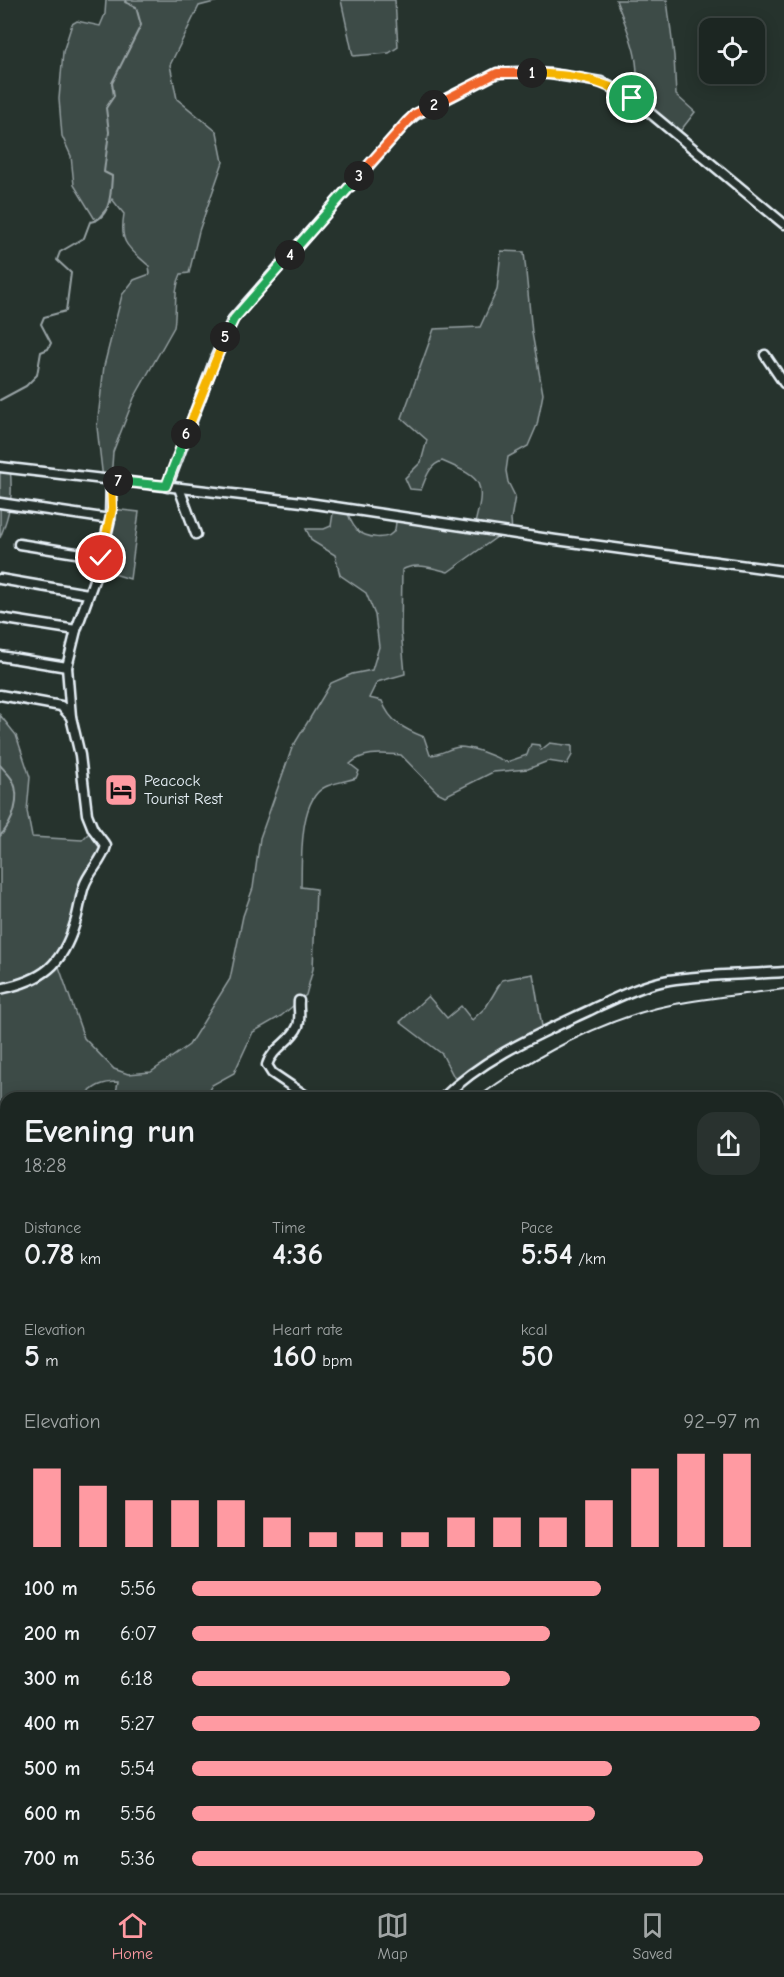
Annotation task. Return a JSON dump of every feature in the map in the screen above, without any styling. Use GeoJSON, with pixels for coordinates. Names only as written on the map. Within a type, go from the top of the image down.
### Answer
{"type":"FeatureCollection","features":[{"type":"Feature","properties":{"kind":"street"},"geometry":{"type":"LineString","coordinates":[[166,486],[215,359],[234,319],[415,114],[497,73],[551,74],[602,82],[616,88],[651,112],[784,224]]}},
{"type":"Feature","properties":{"kind":"street"},"geometry":{"type":"LineString","coordinates":[[765,355],[784,383]]}},
{"type":"Feature","properties":{"kind":"street"},"geometry":{"type":"LineString","coordinates":[[0,466],[302,502],[784,571]]}},
{"type":"Feature","properties":{"kind":"street"},"geometry":{"type":"LineString","coordinates":[[0,989],[24,984],[51,968],[63,952],[75,924],[84,885],[104,854],[106,846],[93,829],[87,814],[67,667],[76,630],[101,558],[110,519],[111,480]]}},
{"type":"Feature","properties":{"kind":"street"},"geometry":{"type":"LineString","coordinates":[[179,488],[196,534]]}},
{"type":"Feature","properties":{"kind":"street"},"geometry":{"type":"LineString","coordinates":[[0,503],[110,519]]}},
{"type":"Feature","properties":{"kind":"street"},"geometry":{"type":"LineString","coordinates":[[18,544],[101,558]]}},
{"type":"Feature","properties":{"kind":"street"},"geometry":{"type":"LineString","coordinates":[[0,579],[88,594]]}},
{"type":"Feature","properties":{"kind":"street"},"geometry":{"type":"LineString","coordinates":[[0,618],[76,630]]}},
{"type":"Feature","properties":{"kind":"street"},"geometry":{"type":"LineString","coordinates":[[0,656],[67,667]]}},
{"type":"Feature","properties":{"kind":"street"},"geometry":{"type":"LineString","coordinates":[[0,695],[61,706],[72,717]]}},
{"type":"Feature","properties":{"kind":"street"},"geometry":{"type":"LineString","coordinates":[[448,1092],[482,1066],[533,1037],[647,986],[678,979],[784,972]]}},
{"type":"Feature","properties":{"kind":"street"},"geometry":{"type":"LineString","coordinates":[[297,1092],[272,1073],[267,1065],[270,1057],[297,1028],[300,1015],[299,1001]]}},
{"type":"Feature","properties":{"kind":"shaded area"},"geometry":{"type":"Polygon","coordinates":[[[106,0],[222,0],[199,6],[170,65],[177,99],[217,132],[223,162],[199,231],[189,273],[181,274],[179,280],[174,327],[134,398],[113,452],[111,480],[103,479],[97,427],[104,366],[122,295],[134,280],[150,274],[149,266],[124,239],[124,214],[112,199],[96,221],[74,185],[71,156],[62,136],[59,99],[63,52],[72,24],[77,21],[100,26],[105,14],[106,0]]]}},
{"type":"Feature","properties":{"kind":"shaded area"},"geometry":{"type":"Polygon","coordinates":[[[341,0],[395,0],[398,47],[389,53],[353,56],[341,0]]]}},
{"type":"Feature","properties":{"kind":"shaded area"},"geometry":{"type":"Polygon","coordinates":[[[616,0],[667,0],[676,95],[695,112],[678,134],[632,98],[636,86],[636,61],[630,36],[616,0]]]}},
{"type":"Feature","properties":{"kind":"shaded area"},"geometry":{"type":"Polygon","coordinates":[[[501,251],[524,252],[532,333],[543,394],[537,425],[528,446],[508,457],[506,471],[508,482],[515,496],[511,519],[512,533],[504,532],[448,572],[419,566],[402,570],[401,631],[405,674],[377,682],[369,698],[382,701],[398,724],[424,737],[430,755],[465,747],[507,762],[527,755],[531,744],[539,745],[541,750],[550,743],[572,746],[572,755],[567,764],[548,761],[528,769],[493,772],[445,796],[437,792],[401,755],[368,755],[355,760],[350,764],[359,771],[356,778],[332,784],[316,794],[310,805],[303,832],[301,887],[316,889],[313,969],[306,995],[281,1016],[253,1032],[234,1073],[212,1085],[208,1092],[116,1092],[118,1082],[107,1083],[89,1092],[0,1092],[0,715],[16,735],[30,777],[27,811],[32,837],[82,840],[93,829],[104,841],[75,924],[57,961],[84,1038],[114,1069],[128,1074],[151,1072],[189,1045],[230,979],[243,916],[253,888],[260,838],[292,748],[331,683],[352,674],[372,670],[379,647],[375,615],[366,593],[340,575],[335,555],[312,541],[306,529],[324,529],[331,526],[334,507],[347,508],[350,520],[357,530],[371,537],[383,537],[392,533],[395,529],[397,515],[474,527],[480,491],[474,478],[466,473],[442,461],[431,469],[421,490],[410,489],[405,478],[421,462],[427,440],[402,418],[434,329],[480,327],[497,290],[501,251]]]}},
{"type":"Feature","properties":{"kind":"shaded area"},"geometry":{"type":"Polygon","coordinates":[[[0,467],[10,467],[11,487],[9,511],[0,538],[0,467]]]}},
{"type":"Feature","properties":{"kind":"shaded area"},"geometry":{"type":"Polygon","coordinates":[[[112,509],[139,512],[130,579],[98,569],[112,509]]]}},
{"type":"Feature","properties":{"kind":"shaded area"},"geometry":{"type":"Polygon","coordinates":[[[533,974],[543,1032],[457,1083],[442,1054],[400,1022],[428,996],[447,1018],[461,1006],[472,1020],[486,1007],[502,980],[533,974]]]}},
{"type":"Feature","properties":{"kind":"waterway"},"geometry":{"type":"LineString","coordinates":[[0,400],[26,386],[37,375],[41,352],[48,349],[51,343],[41,324],[44,317],[66,311],[71,273],[57,260],[60,252],[84,238],[90,222],[102,216],[108,204],[112,176],[104,172],[109,132],[106,108],[114,96],[112,83],[141,25],[136,7],[125,2],[126,0]]}},
{"type":"Feature","properties":{"kind":"waterway"},"geometry":{"type":"LineString","coordinates":[[0,765],[13,781],[16,795],[12,817],[0,836]]}},
{"type":"Feature","properties":{"kind":"railway"},"geometry":{"type":"LineString","coordinates":[[485,1092],[546,1053],[571,1040],[648,1010],[716,997],[784,989]]}},
{"type":"Feature","properties":{"kind":"place","name":"Peacock Tourist Rest"},"geometry":{"type":"Point","coordinates":[121,790]}},
{"type":"Feature","properties":{"kind":"route"},"geometry":{"type":"LineString","coordinates":[[101,558],[112,509],[111,480],[166,486],[215,359],[234,319],[415,114],[497,73],[569,75],[602,82],[632,98]]}}]}
